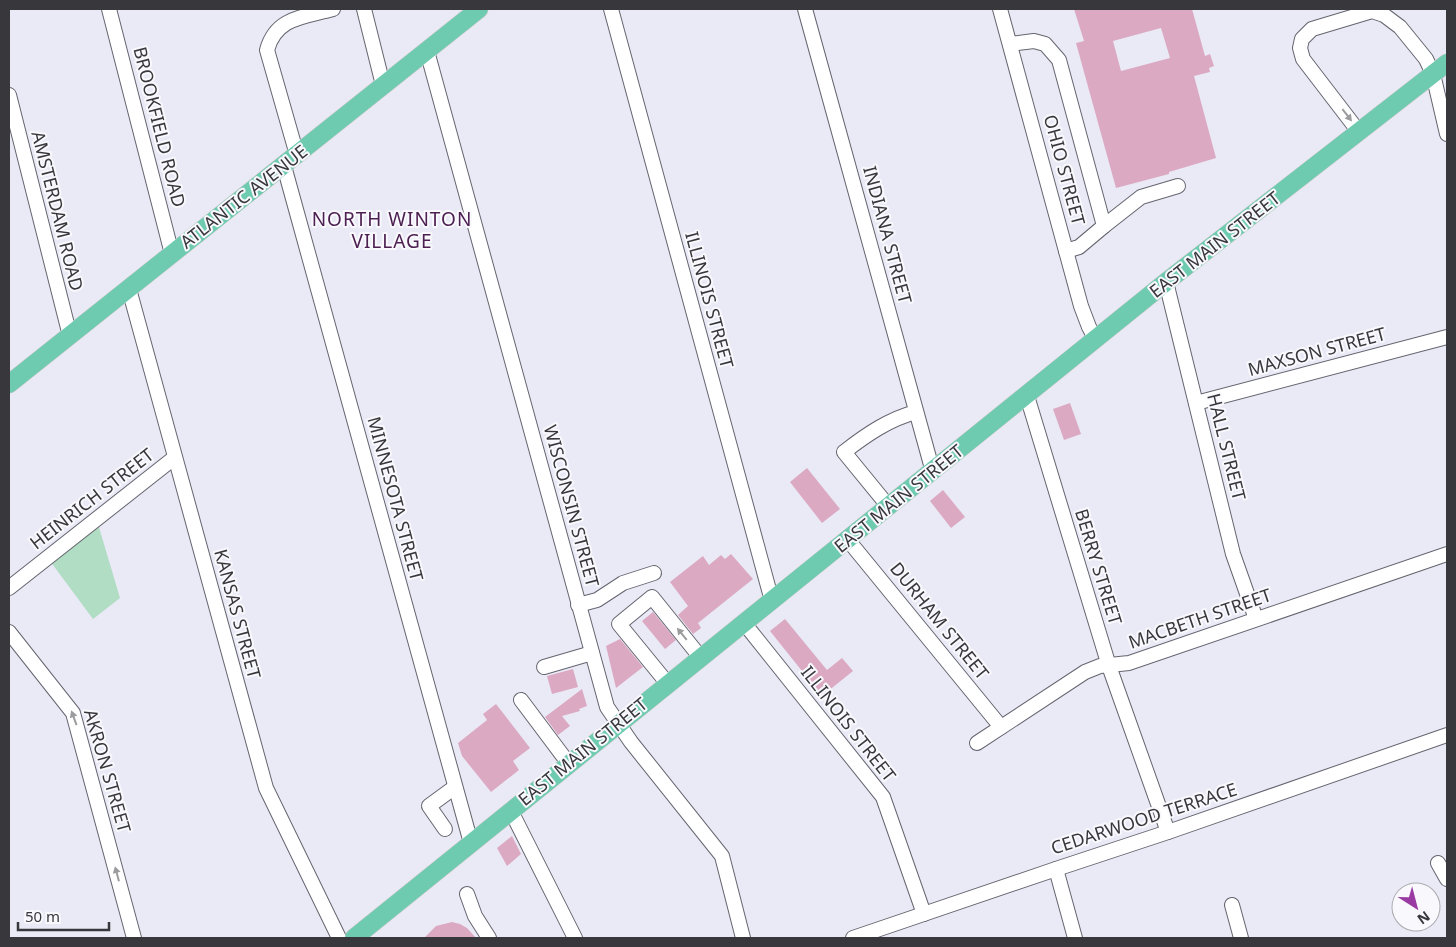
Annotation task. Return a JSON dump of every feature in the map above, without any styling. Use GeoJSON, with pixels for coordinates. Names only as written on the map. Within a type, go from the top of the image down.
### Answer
{"type":"FeatureCollection","features":[{"type":"Feature","properties":{"kind":"main road","name":"ATLANTIC AVENUE"},"geometry":{"type":"LineString","coordinates":[[9,382],[70,336],[479,9]]}},
{"type":"Feature","properties":{"kind":"main road","name":"EAST MAIN STREET"},"geometry":{"type":"LineString","coordinates":[[354,938],[1166,282],[1447,63]]}},
{"type":"Feature","properties":{"kind":"street","name":"BROOKFIELD ROAD"},"geometry":{"type":"LineString","coordinates":[[109,9],[172,254]]}},
{"type":"Feature","properties":{"kind":"street","name":"MINNESOTA STREET"},"geometry":{"type":"LineString","coordinates":[[333,9],[283,25],[271,37],[267,50],[290,160],[471,843]]}},
{"type":"Feature","properties":{"kind":"street"},"geometry":{"type":"LineString","coordinates":[[364,9],[384,85]]}},
{"type":"Feature","properties":{"kind":"street","name":"ILLINOIS STREET"},"geometry":{"type":"LineString","coordinates":[[611,9],[772,601]]}},
{"type":"Feature","properties":{"kind":"street","name":"INDIANA STREET"},"geometry":{"type":"LineString","coordinates":[[805,9],[933,472]]}},
{"type":"Feature","properties":{"kind":"street","name":"OHIO STREET"},"geometry":{"type":"LineString","coordinates":[[1000,9],[1085,317],[1096,340]]}},
{"type":"Feature","properties":{"kind":"street"},"geometry":{"type":"LineString","coordinates":[[1359,132],[1303,59],[1300,48],[1302,39],[1312,29],[1372,12],[1384,15],[1400,26],[1426,59],[1433,74],[1447,134]]}},
{"type":"Feature","properties":{"kind":"street"},"geometry":{"type":"LineString","coordinates":[[1010,44],[1034,41],[1045,44],[1059,60],[1104,226]]}},
{"type":"Feature","properties":{"kind":"street","name":"WISCONSIN STREET"},"geometry":{"type":"LineString","coordinates":[[427,51],[606,707],[618,725],[722,856],[744,938]]}},
{"type":"Feature","properties":{"kind":"street","name":"AMSTERDAM ROAD"},"geometry":{"type":"LineString","coordinates":[[9,96],[70,336]]}},
{"type":"Feature","properties":{"kind":"street"},"geometry":{"type":"LineString","coordinates":[[1066,251],[1078,247],[1141,197],[1178,186]]}},
{"type":"Feature","properties":{"kind":"street","name":"HALL STREET"},"geometry":{"type":"LineString","coordinates":[[1166,282],[1233,554],[1256,619]]}},
{"type":"Feature","properties":{"kind":"street","name":"KANSAS STREET"},"geometry":{"type":"LineString","coordinates":[[129,289],[266,788],[339,938]]}},
{"type":"Feature","properties":{"kind":"street","name":"MAXSON STREET"},"geometry":{"type":"LineString","coordinates":[[1196,403],[1447,337]]}},
{"type":"Feature","properties":{"kind":"street","name":"BERRY STREET"},"geometry":{"type":"LineString","coordinates":[[1027,396],[1109,666],[1168,832]]}},
{"type":"Feature","properties":{"kind":"street"},"geometry":{"type":"LineString","coordinates":[[889,507],[844,452],[868,433],[904,415],[916,412]]}},
{"type":"Feature","properties":{"kind":"street","name":"HEINRICH STREET"},"geometry":{"type":"LineString","coordinates":[[9,588],[174,458]]}},
{"type":"Feature","properties":{"kind":"street","name":"DURHAM STREET"},"geometry":{"type":"LineString","coordinates":[[848,540],[1002,727]]}},
{"type":"Feature","properties":{"kind":"street","name":"MACBETH STREET"},"geometry":{"type":"LineString","coordinates":[[978,743],[1092,668],[1129,663],[1447,554]]}},
{"type":"Feature","properties":{"kind":"street"},"geometry":{"type":"LineString","coordinates":[[578,605],[597,600],[623,584],[654,573]]}},
{"type":"Feature","properties":{"kind":"street"},"geometry":{"type":"LineString","coordinates":[[668,684],[619,624],[652,597],[701,658]]}},
{"type":"Feature","properties":{"kind":"street","name":"ILLINOIS STREET"},"geometry":{"type":"LineString","coordinates":[[744,623],[882,797],[924,914]]}},
{"type":"Feature","properties":{"kind":"street","name":"AKRON STREET"},"geometry":{"type":"LineString","coordinates":[[9,632],[73,713],[134,938]]}},
{"type":"Feature","properties":{"kind":"street"},"geometry":{"type":"LineString","coordinates":[[544,667],[592,653]]}},
{"type":"Feature","properties":{"kind":"street"},"geometry":{"type":"LineString","coordinates":[[521,700],[569,764]]}},
{"type":"Feature","properties":{"kind":"street","name":"CEDARWOOD TERRACE"},"geometry":{"type":"LineString","coordinates":[[853,938],[1447,736]]}},
{"type":"Feature","properties":{"kind":"street"},"geometry":{"type":"LineString","coordinates":[[445,829],[429,806],[455,787]]}},
{"type":"Feature","properties":{"kind":"street"},"geometry":{"type":"LineString","coordinates":[[511,810],[576,938]]}},
{"type":"Feature","properties":{"kind":"street"},"geometry":{"type":"LineString","coordinates":[[1438,863],[1447,879]]}},
{"type":"Feature","properties":{"kind":"street"},"geometry":{"type":"LineString","coordinates":[[1056,868],[1075,938]]}},
{"type":"Feature","properties":{"kind":"street"},"geometry":{"type":"LineString","coordinates":[[467,894],[475,916],[489,938]]}},
{"type":"Feature","properties":{"kind":"street"},"geometry":{"type":"LineString","coordinates":[[1232,905],[1242,938]]}},
{"type":"Feature","properties":{"kind":"green space"},"geometry":{"type":"Polygon","coordinates":[[[98,524],[120,598],[93,619],[50,561],[98,524]]]}},
{"type":"Feature","properties":{"kind":"building"},"geometry":{"type":"Polygon","coordinates":[[[1074,9],[1192,9],[1205,56],[1210,54],[1214,66],[1209,68],[1210,72],[1194,76],[1216,158],[1169,172],[1169,174],[1116,188],[1076,43],[1084,41],[1074,9]],[[1161,28],[1113,41],[1121,71],[1170,58],[1161,28]]]}},
{"type":"Feature","properties":{"kind":"building"},"geometry":{"type":"Polygon","coordinates":[[[1070,403],[1081,434],[1064,440],[1053,409],[1070,403]]]}},
{"type":"Feature","properties":{"kind":"building"},"geometry":{"type":"Polygon","coordinates":[[[807,468],[840,509],[822,523],[790,482],[807,468]]]}},
{"type":"Feature","properties":{"kind":"building"},"geometry":{"type":"Polygon","coordinates":[[[943,490],[965,517],[951,528],[930,501],[943,490]]]}},
{"type":"Feature","properties":{"kind":"building"},"geometry":{"type":"Polygon","coordinates":[[[731,554],[753,579],[698,623],[701,628],[693,634],[678,615],[688,606],[670,582],[703,556],[709,565],[721,555],[725,559],[731,554]]]}},
{"type":"Feature","properties":{"kind":"building"},"geometry":{"type":"Polygon","coordinates":[[[653,612],[676,640],[665,649],[642,621],[653,612]]]}},
{"type":"Feature","properties":{"kind":"building"},"geometry":{"type":"Polygon","coordinates":[[[785,619],[827,670],[842,658],[853,671],[822,696],[770,631],[785,619]]]}},
{"type":"Feature","properties":{"kind":"building"},"geometry":{"type":"Polygon","coordinates":[[[620,639],[643,667],[616,688],[606,646],[620,639]]]}},
{"type":"Feature","properties":{"kind":"building"},"geometry":{"type":"Polygon","coordinates":[[[573,669],[578,687],[552,694],[547,676],[573,669]]]}},
{"type":"Feature","properties":{"kind":"building"},"geometry":{"type":"Polygon","coordinates":[[[582,689],[587,706],[579,709],[580,711],[562,716],[570,726],[558,735],[545,717],[582,689]]]}},
{"type":"Feature","properties":{"kind":"building"},"geometry":{"type":"Polygon","coordinates":[[[496,704],[530,748],[513,761],[519,770],[491,792],[462,756],[458,743],[487,720],[483,714],[496,704]]]}},
{"type":"Feature","properties":{"kind":"building"},"geometry":{"type":"Polygon","coordinates":[[[512,836],[521,854],[507,866],[497,848],[512,836]]]}},
{"type":"Feature","properties":{"kind":"building"},"geometry":{"type":"Polygon","coordinates":[[[452,922],[467,928],[476,938],[424,938],[436,926],[452,922]]]}},
{"type":"Feature","properties":{"kind":"district","name":"NORTH WINTON VILLAGE"},"geometry":{"type":"Point","coordinates":[392,230]}}]}
